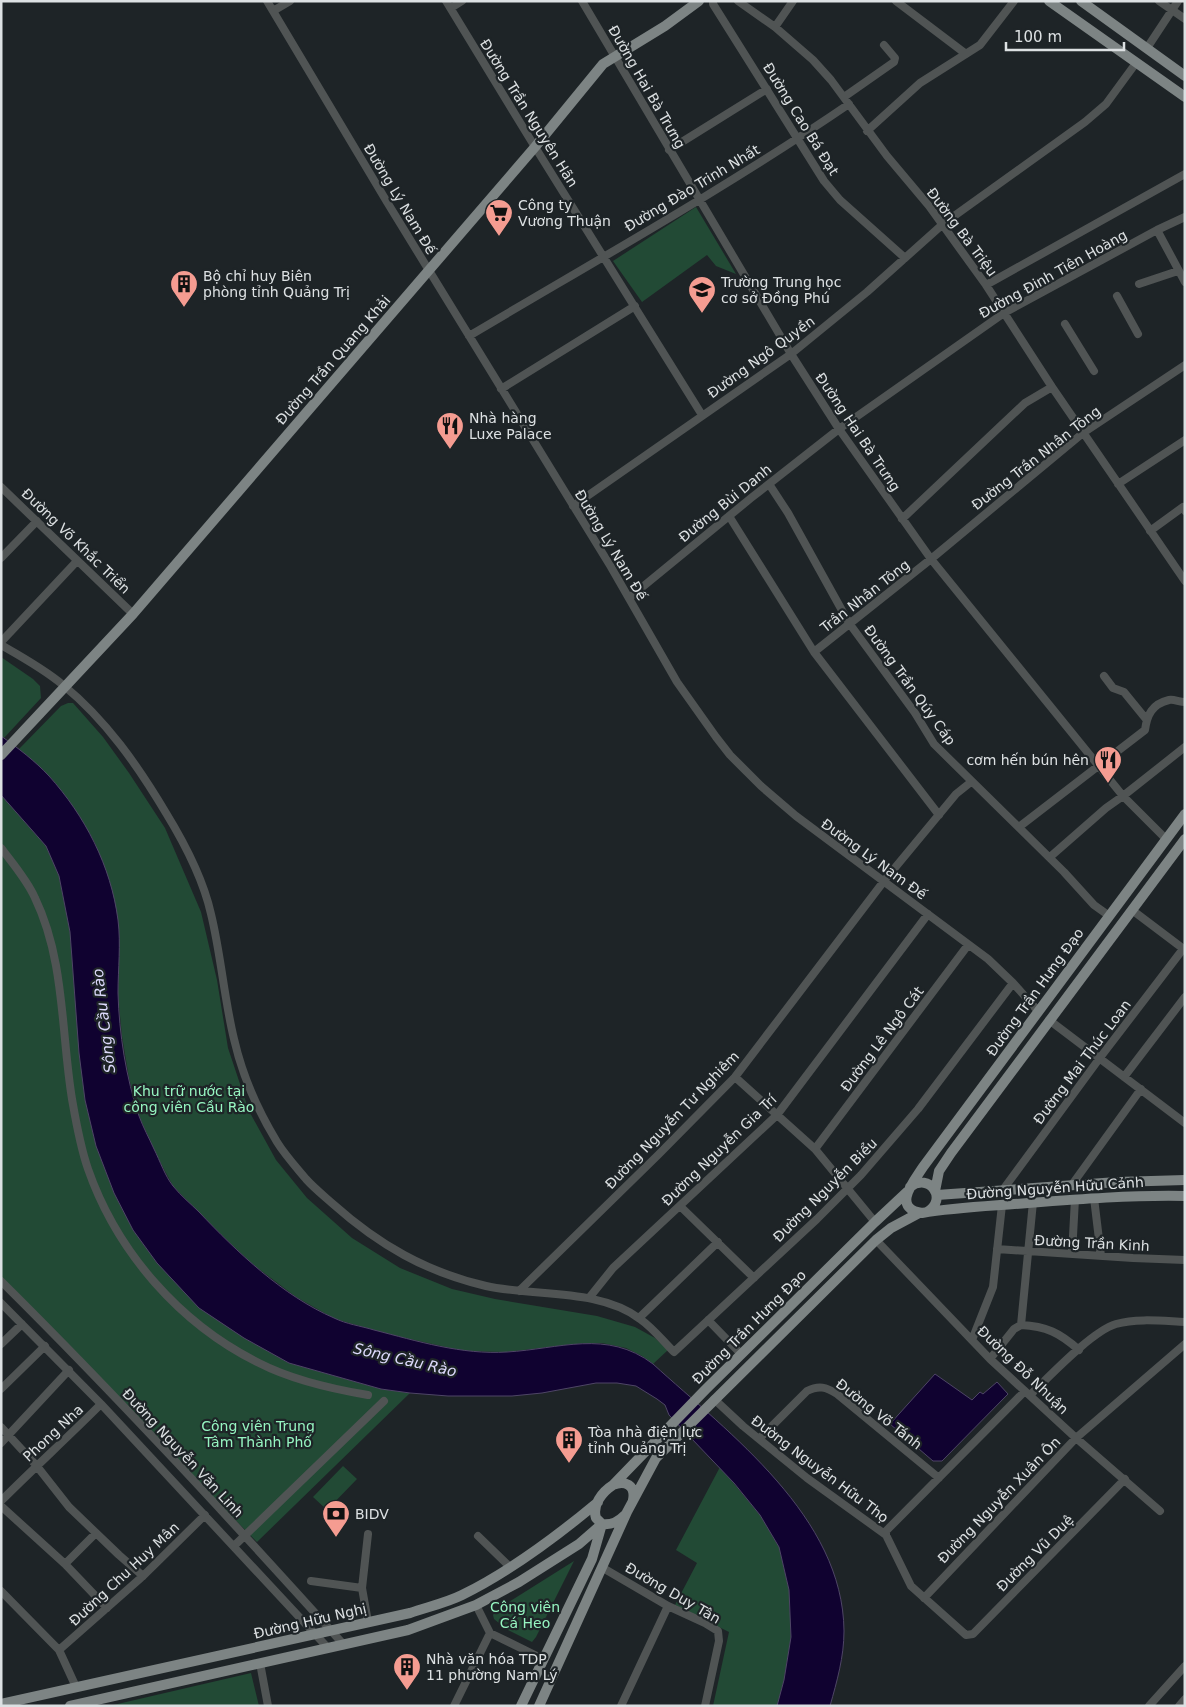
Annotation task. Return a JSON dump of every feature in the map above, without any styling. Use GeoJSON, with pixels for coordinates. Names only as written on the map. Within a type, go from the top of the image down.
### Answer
{"type":"FeatureCollection","features":[{"type":"Feature","properties":{"kind":"main road","name":"Đường Trần Quang Khải"},"geometry":{"type":"LineString","coordinates":[[1,755],[133,614],[535,147],[595,72],[614,55],[665,26],[699,1]]}},
{"type":"Feature","properties":{"kind":"main road"},"geometry":{"type":"LineString","coordinates":[[1049,1],[1185,97]]}},
{"type":"Feature","properties":{"kind":"main road"},"geometry":{"type":"LineString","coordinates":[[1081,1],[1185,76]]}},
{"type":"Feature","properties":{"kind":"main road"},"geometry":{"type":"LineString","coordinates":[[1136,63],[1147,48]]}},
{"type":"Feature","properties":{"kind":"main road","name":"Đường Trần Hưng Đạo"},"geometry":{"type":"LineString","coordinates":[[598,1502],[604,1492],[613,1485],[698,1396],[909,1190],[923,1167],[1038,1010],[1185,814]]}},
{"type":"Feature","properties":{"kind":"main road"},"geometry":{"type":"LineString","coordinates":[[1166,839],[1181,851]]}},
{"type":"Feature","properties":{"kind":"main road","name":"Đường Trần Hưng Đạo"},"geometry":{"type":"LineString","coordinates":[[936,1193],[939,1171],[951,1153],[1132,910],[1181,851],[1185,839]]}},
{"type":"Feature","properties":{"kind":"main road"},"geometry":{"type":"LineString","coordinates":[[1038,1010],[1049,1020]]}},
{"type":"Feature","properties":{"kind":"main road","name":"Đường Nguyễn Hữu Cảnh"},"geometry":{"type":"LineString","coordinates":[[936,1193],[1002,1191],[1149,1180],[1185,1180]]}},
{"type":"Feature","properties":{"kind":"main road"},"geometry":{"type":"LineString","coordinates":[[916,1183],[931,1185],[936,1193],[935,1205],[923,1213],[912,1210],[907,1204],[909,1190],[916,1183]]}},
{"type":"Feature","properties":{"kind":"main road","name":"Đường Nguyễn Hữu Cảnh"},"geometry":{"type":"LineString","coordinates":[[923,1213],[1075,1199],[1151,1195],[1185,1196]]}},
{"type":"Feature","properties":{"kind":"main road","name":"Đường Trần Hưng Đạo"},"geometry":{"type":"LineString","coordinates":[[633,1501],[656,1458],[710,1402],[876,1240],[891,1228],[923,1213]]}},
{"type":"Feature","properties":{"kind":"main road"},"geometry":{"type":"LineString","coordinates":[[539,1706],[633,1501],[633,1489],[628,1483],[621,1482],[613,1485]]}},
{"type":"Feature","properties":{"kind":"main road"},"geometry":{"type":"LineString","coordinates":[[598,1502],[595,1515],[602,1524]]}},
{"type":"Feature","properties":{"kind":"main road","name":"Đường Hữu Nghị"},"geometry":{"type":"LineString","coordinates":[[1,1704],[410,1613],[460,1596],[510,1567],[598,1502]]}},
{"type":"Feature","properties":{"kind":"main road"},"geometry":{"type":"LineString","coordinates":[[70,1706],[408,1630],[476,1605],[519,1582],[572,1548],[602,1524],[614,1523],[628,1512]]}},
{"type":"Feature","properties":{"kind":"main road"},"geometry":{"type":"LineString","coordinates":[[521,1706],[592,1559],[602,1524]]}},
{"type":"Feature","properties":{"kind":"main road"},"geometry":{"type":"LineString","coordinates":[[543,1659],[558,1666]]}},
{"type":"Feature","properties":{"kind":"main road"},"geometry":{"type":"LineString","coordinates":[[152,1670],[152,1687]]}},
{"type":"Feature","properties":{"kind":"main road"},"geometry":{"type":"LineString","coordinates":[[116,1678],[119,1695]]}},
{"type":"Feature","properties":{"kind":"street","name":"Đường Lý Nam Đế"},"geometry":{"type":"LineString","coordinates":[[267,1],[629,598],[677,682],[730,755],[761,786],[796,816],[988,960],[1038,1010]]}},
{"type":"Feature","properties":{"kind":"street"},"geometry":{"type":"LineString","coordinates":[[273,11],[290,1]]}},
{"type":"Feature","properties":{"kind":"street"},"geometry":{"type":"LineString","coordinates":[[448,5],[462,1]]}},
{"type":"Feature","properties":{"kind":"street","name":"Đường Hai Bà Trưng"},"geometry":{"type":"LineString","coordinates":[[582,1],[790,354],[902,520],[931,559],[1098,766],[1123,796],[1166,839]]}},
{"type":"Feature","properties":{"kind":"street","name":"Đường Cao Bá Đạt"},"geometry":{"type":"LineString","coordinates":[[713,1],[713,4],[824,180],[840,200],[905,258]]}},
{"type":"Feature","properties":{"kind":"street","name":"Đường Bà Triệu"},"geometry":{"type":"LineString","coordinates":[[738,1],[791,38],[813,60],[867,131],[943,224],[1185,582]]}},
{"type":"Feature","properties":{"kind":"street"},"geometry":{"type":"LineString","coordinates":[[776,27],[793,1]]}},
{"type":"Feature","properties":{"kind":"street"},"geometry":{"type":"LineString","coordinates":[[896,1],[908,5],[966,54]]}},
{"type":"Feature","properties":{"kind":"street"},"geometry":{"type":"LineString","coordinates":[[867,131],[920,83],[980,45],[1014,1]]}},
{"type":"Feature","properties":{"kind":"street"},"geometry":{"type":"LineString","coordinates":[[1160,1],[1185,19]]}},
{"type":"Feature","properties":{"kind":"street"},"geometry":{"type":"LineString","coordinates":[[1147,48],[1178,1]]}},
{"type":"Feature","properties":{"kind":"street","name":"Đường Trần Nguyên Hãn"},"geometry":{"type":"LineString","coordinates":[[448,5],[702,415]]}},
{"type":"Feature","properties":{"kind":"street","name":"Đường Đào Trinh Nhất"},"geometry":{"type":"LineString","coordinates":[[469,336],[797,139],[894,62],[895,58],[884,45]]}},
{"type":"Feature","properties":{"kind":"street","name":"Đường Ngô Quyền"},"geometry":{"type":"LineString","coordinates":[[573,506],[790,354],[867,292],[943,224],[1085,122],[1106,104],[1136,63]]}},
{"type":"Feature","properties":{"kind":"street"},"geometry":{"type":"LineString","coordinates":[[669,150],[767,89]]}},
{"type":"Feature","properties":{"kind":"street"},"geometry":{"type":"LineString","coordinates":[[986,285],[1185,174]]}},
{"type":"Feature","properties":{"kind":"street","name":"Đường Đinh Tiên Hoàng"},"geometry":{"type":"LineString","coordinates":[[839,429],[1004,313],[1157,230],[1185,217]]}},
{"type":"Feature","properties":{"kind":"street"},"geometry":{"type":"LineString","coordinates":[[1157,230],[1185,282]]}},
{"type":"Feature","properties":{"kind":"street"},"geometry":{"type":"LineString","coordinates":[[1139,284],[1178,270]]}},
{"type":"Feature","properties":{"kind":"street"},"geometry":{"type":"LineString","coordinates":[[1117,296],[1138,334]]}},
{"type":"Feature","properties":{"kind":"street"},"geometry":{"type":"LineString","coordinates":[[502,389],[635,306]]}},
{"type":"Feature","properties":{"kind":"street"},"geometry":{"type":"LineString","coordinates":[[1065,324],[1094,372]]}},
{"type":"Feature","properties":{"kind":"street","name":"Đường Trần Nhân Tông"},"geometry":{"type":"LineString","coordinates":[[931,559],[1083,433],[1185,365]]}},
{"type":"Feature","properties":{"kind":"street"},"geometry":{"type":"LineString","coordinates":[[902,520],[1025,403],[1052,387]]}},
{"type":"Feature","properties":{"kind":"street","name":"Đường Bùi Danh"},"geometry":{"type":"LineString","coordinates":[[629,598],[839,429]]}},
{"type":"Feature","properties":{"kind":"street"},"geometry":{"type":"LineString","coordinates":[[1118,484],[1185,440]]}},
{"type":"Feature","properties":{"kind":"street","name":"Đường Trần Qúy Cáp"},"geometry":{"type":"LineString","coordinates":[[769,484],[788,513],[849,623],[934,744],[1094,904],[1108,915]]}},
{"type":"Feature","properties":{"kind":"street","name":"Đường Võ Khắc Triển"},"geometry":{"type":"LineString","coordinates":[[1,487],[133,614]]}},
{"type":"Feature","properties":{"kind":"street"},"geometry":{"type":"LineString","coordinates":[[1150,531],[1183,507],[1185,510]]}},
{"type":"Feature","properties":{"kind":"street"},"geometry":{"type":"LineString","coordinates":[[729,516],[814,652],[938,815]]}},
{"type":"Feature","properties":{"kind":"street"},"geometry":{"type":"LineString","coordinates":[[1,558],[37,521]]}},
{"type":"Feature","properties":{"kind":"street","name":"Trần Nhân Tông"},"geometry":{"type":"LineString","coordinates":[[814,652],[931,559]]}},
{"type":"Feature","properties":{"kind":"street"},"geometry":{"type":"LineString","coordinates":[[77,561],[1,643],[65,686],[95,716],[134,762],[184,843],[209,905],[237,1051],[261,1113],[284,1152],[309,1182],[364,1231],[390,1248],[428,1267],[488,1286],[589,1298],[616,1306],[639,1318],[718,1242]]}},
{"type":"Feature","properties":{"kind":"street"},"geometry":{"type":"LineString","coordinates":[[1104,676],[1113,688],[1124,692],[1146,719]]}},
{"type":"Feature","properties":{"kind":"street"},"geometry":{"type":"LineString","coordinates":[[1019,827],[1145,730],[1146,719],[1157,706],[1169,700],[1185,702]]}},
{"type":"Feature","properties":{"kind":"street"},"geometry":{"type":"LineString","coordinates":[[1050,858],[1106,808],[1185,746]]}},
{"type":"Feature","properties":{"kind":"street","name":"Đường Nguyễn Tư Nghiêm"},"geometry":{"type":"LineString","coordinates":[[519,1291],[735,1077],[884,881],[956,794],[971,782]]}},
{"type":"Feature","properties":{"kind":"street"},"geometry":{"type":"LineString","coordinates":[[1,848],[35,898],[50,936],[58,977],[68,1071],[81,1145],[101,1199],[116,1228],[136,1258],[162,1292],[196,1323],[230,1348],[260,1364],[295,1377],[349,1392],[368,1395]]}},
{"type":"Feature","properties":{"kind":"street"},"geometry":{"type":"LineString","coordinates":[[1132,910],[1184,950]]}},
{"type":"Feature","properties":{"kind":"street","name":"Đường Nguyễn Gia Trí"},"geometry":{"type":"LineString","coordinates":[[589,1298],[613,1268],[776,1115],[928,914]]}},
{"type":"Feature","properties":{"kind":"street","name":"Đường Lê Ngô Cát"},"geometry":{"type":"LineString","coordinates":[[815,1149],[968,945]]}},
{"type":"Feature","properties":{"kind":"street","name":"Đường Mai Thúc Loan"},"geometry":{"type":"LineString","coordinates":[[1002,1191],[1099,1059],[1184,950]]}},
{"type":"Feature","properties":{"kind":"street","name":"Đường Nguyễn Biểu"},"geometry":{"type":"LineString","coordinates":[[639,1318],[674,1352],[861,1175],[918,1109],[1013,983]]}},
{"type":"Feature","properties":{"kind":"street"},"geometry":{"type":"LineString","coordinates":[[1124,1077],[1185,997]]}},
{"type":"Feature","properties":{"kind":"street"},"geometry":{"type":"LineString","coordinates":[[1049,1020],[1185,1122]]}},
{"type":"Feature","properties":{"kind":"street"},"geometry":{"type":"LineString","coordinates":[[735,1077],[815,1149],[875,1222]]}},
{"type":"Feature","properties":{"kind":"street"},"geometry":{"type":"LineString","coordinates":[[1071,1186],[1141,1089]]}},
{"type":"Feature","properties":{"kind":"street"},"geometry":{"type":"LineString","coordinates":[[1094,1198],[1101,1256]]}},
{"type":"Feature","properties":{"kind":"street"},"geometry":{"type":"LineString","coordinates":[[1072,1254],[1075,1199]]}},
{"type":"Feature","properties":{"kind":"street"},"geometry":{"type":"LineString","coordinates":[[998,1249],[1028,1251],[1033,1202]]}},
{"type":"Feature","properties":{"kind":"street"},"geometry":{"type":"LineString","coordinates":[[972,1340],[993,1287],[1002,1205]]}},
{"type":"Feature","properties":{"kind":"street"},"geometry":{"type":"LineString","coordinates":[[680,1206],[754,1278]]}},
{"type":"Feature","properties":{"kind":"street","name":"Đường Đỗ Nhuận"},"geometry":{"type":"LineString","coordinates":[[876,1240],[990,1359],[1076,1438],[1160,1511]]}},
{"type":"Feature","properties":{"kind":"street","name":"Đường Trần Kinh"},"geometry":{"type":"LineString","coordinates":[[1021,1325],[1028,1251],[1185,1260]]}},
{"type":"Feature","properties":{"kind":"street","name":"Đường Nguyễn Văn Linh"},"geometry":{"type":"LineString","coordinates":[[1,1281],[65,1345],[344,1645]]}},
{"type":"Feature","properties":{"kind":"street","name":"Đường Nguyễn Văn Linh"},"geometry":{"type":"LineString","coordinates":[[1,1303],[69,1370],[328,1648]]}},
{"type":"Feature","properties":{"kind":"street"},"geometry":{"type":"LineString","coordinates":[[708,1320],[741,1354]]}},
{"type":"Feature","properties":{"kind":"street"},"geometry":{"type":"LineString","coordinates":[[886,1535],[886,1531],[939,1478],[1028,1393],[1102,1331],[1115,1324],[1138,1321],[1185,1322]]}},
{"type":"Feature","properties":{"kind":"street"},"geometry":{"type":"LineString","coordinates":[[1,1344],[22,1324]]}},
{"type":"Feature","properties":{"kind":"street"},"geometry":{"type":"LineString","coordinates":[[990,1359],[1014,1329],[1021,1325],[1035,1325],[1062,1335],[1078,1350]]}},
{"type":"Feature","properties":{"kind":"street","name":"Đường Nguyễn Xuân Ôn"},"geometry":{"type":"LineString","coordinates":[[924,1598],[1076,1438],[1185,1344]]}},
{"type":"Feature","properties":{"kind":"street"},"geometry":{"type":"LineString","coordinates":[[1,1389],[44,1346]]}},
{"type":"Feature","properties":{"kind":"street"},"geometry":{"type":"LineString","coordinates":[[1,1443],[69,1370]]}},
{"type":"Feature","properties":{"kind":"street","name":"Đường Võ Tánh"},"geometry":{"type":"LineString","coordinates":[[759,1439],[807,1391],[814,1387],[825,1387],[837,1394],[939,1478]]}},
{"type":"Feature","properties":{"kind":"street"},"geometry":{"type":"LineString","coordinates":[[234,1546],[384,1401]]}},
{"type":"Feature","properties":{"kind":"street","name":"Đường Nguyễn Hữu Thọ"},"geometry":{"type":"LineString","coordinates":[[710,1402],[807,1478],[886,1535],[911,1586],[961,1632]]}},
{"type":"Feature","properties":{"kind":"street","name":"Phong Nha"},"geometry":{"type":"LineString","coordinates":[[1,1501],[101,1404]]}},
{"type":"Feature","properties":{"kind":"street"},"geometry":{"type":"LineString","coordinates":[[1,1427],[36,1465],[69,1507],[143,1576]]}},
{"type":"Feature","properties":{"kind":"street","name":"Đường Vũ Duệ"},"geometry":{"type":"LineString","coordinates":[[961,1632],[966,1635],[973,1634],[1125,1479]]}},
{"type":"Feature","properties":{"kind":"street"},"geometry":{"type":"LineString","coordinates":[[1,1506],[65,1564],[107,1608]]}},
{"type":"Feature","properties":{"kind":"street","name":"Đường Chu Huy Mân"},"geometry":{"type":"LineString","coordinates":[[59,1650],[143,1576],[205,1515]]}},
{"type":"Feature","properties":{"kind":"street"},"geometry":{"type":"LineString","coordinates":[[65,1564],[96,1533]]}},
{"type":"Feature","properties":{"kind":"street"},"geometry":{"type":"LineString","coordinates":[[368,1534],[362,1588],[368,1622]]}},
{"type":"Feature","properties":{"kind":"street"},"geometry":{"type":"LineString","coordinates":[[478,1536],[510,1567]]}},
{"type":"Feature","properties":{"kind":"street","name":"Đường Duy Tân"},"geometry":{"type":"LineString","coordinates":[[603,1568],[668,1606],[718,1631],[719,1636],[705,1706]]}},
{"type":"Feature","properties":{"kind":"street"},"geometry":{"type":"LineString","coordinates":[[311,1581],[362,1588]]}},
{"type":"Feature","properties":{"kind":"street"},"geometry":{"type":"LineString","coordinates":[[1,1591],[59,1650],[76,1687]]}},
{"type":"Feature","properties":{"kind":"street"},"geometry":{"type":"LineString","coordinates":[[476,1605],[490,1633],[543,1659]]}},
{"type":"Feature","properties":{"kind":"street"},"geometry":{"type":"LineString","coordinates":[[621,1706],[668,1606]]}},
{"type":"Feature","properties":{"kind":"street"},"geometry":{"type":"LineString","coordinates":[[454,1706],[490,1633]]}},
{"type":"Feature","properties":{"kind":"street"},"geometry":{"type":"LineString","coordinates":[[260,1663],[268,1706]]}},
{"type":"Feature","properties":{"kind":"street"},"geometry":{"type":"LineString","coordinates":[[1149,1706],[1185,1666]]}},
{"type":"Feature","properties":{"kind":"street"},"geometry":{"type":"LineString","coordinates":[[1179,1706],[1185,1699]]}},
{"type":"Feature","properties":{"kind":"green space"},"geometry":{"type":"Polygon","coordinates":[[[696,207],[736,274],[716,266],[707,255],[642,302],[613,261],[696,207]]]}},
{"type":"Feature","properties":{"kind":"green space"},"geometry":{"type":"Polygon","coordinates":[[[1,657],[40,686],[41,698],[4,738],[1,736],[1,657]]]}},
{"type":"Feature","properties":{"kind":"green space","name":"Khu trữ nước tại công viên Cầu Rào"},"geometry":{"type":"Polygon","coordinates":[[[73,703],[103,737],[165,828],[201,912],[217,980],[228,1048],[249,1111],[276,1160],[307,1198],[352,1238],[400,1268],[452,1289],[495,1299],[597,1316],[635,1327],[655,1338],[668,1350],[653,1364],[626,1348],[602,1343],[506,1352],[464,1351],[392,1335],[335,1319],[296,1297],[251,1263],[173,1186],[139,1116],[129,1078],[118,995],[119,953],[105,869],[95,843],[81,819],[50,777],[19,749],[61,706],[73,703]]]}},
{"type":"Feature","properties":{"kind":"green space","name":"Công viên Trung Tâm Thành Phố"},"geometry":{"type":"Polygon","coordinates":[[[1,795],[46,846],[59,876],[70,932],[85,1100],[96,1146],[114,1193],[133,1230],[157,1263],[244,1338],[289,1363],[381,1389],[410,1393],[257,1542],[1,1283],[1,795]]]}},
{"type":"Feature","properties":{"kind":"green space"},"geometry":{"type":"Polygon","coordinates":[[[343,1466],[357,1479],[327,1510],[313,1497],[343,1466]]]}},
{"type":"Feature","properties":{"kind":"green space"},"geometry":{"type":"Polygon","coordinates":[[[720,1467],[760,1515],[779,1547],[789,1590],[791,1637],[784,1680],[777,1706],[713,1706],[729,1632],[675,1605],[697,1563],[676,1550],[720,1467]]]}},
{"type":"Feature","properties":{"kind":"green space","name":"Công viên Cá Heo"},"geometry":{"type":"Polygon","coordinates":[[[574,1561],[532,1642],[506,1629],[494,1619],[493,1615],[496,1610],[574,1561]]]}},
{"type":"Feature","properties":{"kind":"green space"},"geometry":{"type":"Polygon","coordinates":[[[251,1673],[259,1706],[109,1706],[251,1673]]]}},
{"type":"Feature","properties":{"kind":"water","name":"Sông Cầu Rào"},"geometry":{"type":"Polygon","coordinates":[[[1,736],[38,765],[62,791],[85,825],[103,861],[115,900],[118,920],[118,993],[127,1071],[134,1101],[141,1120],[165,1173],[176,1190],[262,1272],[297,1298],[339,1320],[407,1339],[456,1349],[507,1352],[564,1345],[600,1344],[636,1353],[653,1364],[747,1449],[777,1481],[803,1515],[825,1551],[839,1590],[844,1631],[838,1678],[830,1706],[777,1706],[784,1680],[791,1637],[789,1590],[779,1547],[760,1515],[734,1483],[669,1415],[665,1405],[657,1399],[636,1386],[617,1383],[596,1383],[542,1393],[512,1396],[448,1396],[381,1389],[289,1363],[244,1338],[199,1308],[157,1263],[133,1230],[114,1193],[96,1146],[85,1100],[79,1053],[70,932],[59,876],[46,846],[1,795],[1,736]]]}},
{"type":"Feature","properties":{"kind":"water"},"geometry":{"type":"Polygon","coordinates":[[[935,1374],[972,1400],[980,1392],[983,1394],[997,1382],[1008,1394],[942,1461],[933,1461],[890,1424],[935,1374]]]}},
{"type":"Feature","properties":{"kind":"place","name":"Công ty Vương Thuận"},"geometry":{"type":"Point","coordinates":[499,237]}},
{"type":"Feature","properties":{"kind":"place","name":"Bộ chỉ huy Biên phòng tỉnh Quảng Trị"},"geometry":{"type":"Point","coordinates":[184,308]}},
{"type":"Feature","properties":{"kind":"place","name":"Trường Trung học cơ sở Đồng Phú"},"geometry":{"type":"Point","coordinates":[702,314]}},
{"type":"Feature","properties":{"kind":"place","name":"Nhà hàng Luxe Palace"},"geometry":{"type":"Point","coordinates":[450,450]}},
{"type":"Feature","properties":{"kind":"place","name":"cơm hến bún hên"},"geometry":{"type":"Point","coordinates":[1108,784]}},
{"type":"Feature","properties":{"kind":"place","name":"Tòa nhà điện lực tỉnh Quảng Trị"},"geometry":{"type":"Point","coordinates":[569,1464]}},
{"type":"Feature","properties":{"kind":"place","name":"BIDV"},"geometry":{"type":"Point","coordinates":[336,1538]}},
{"type":"Feature","properties":{"kind":"place","name":"Nhà văn hóa TDP 11 phường Nam Lý"},"geometry":{"type":"Point","coordinates":[407,1691]}}]}
